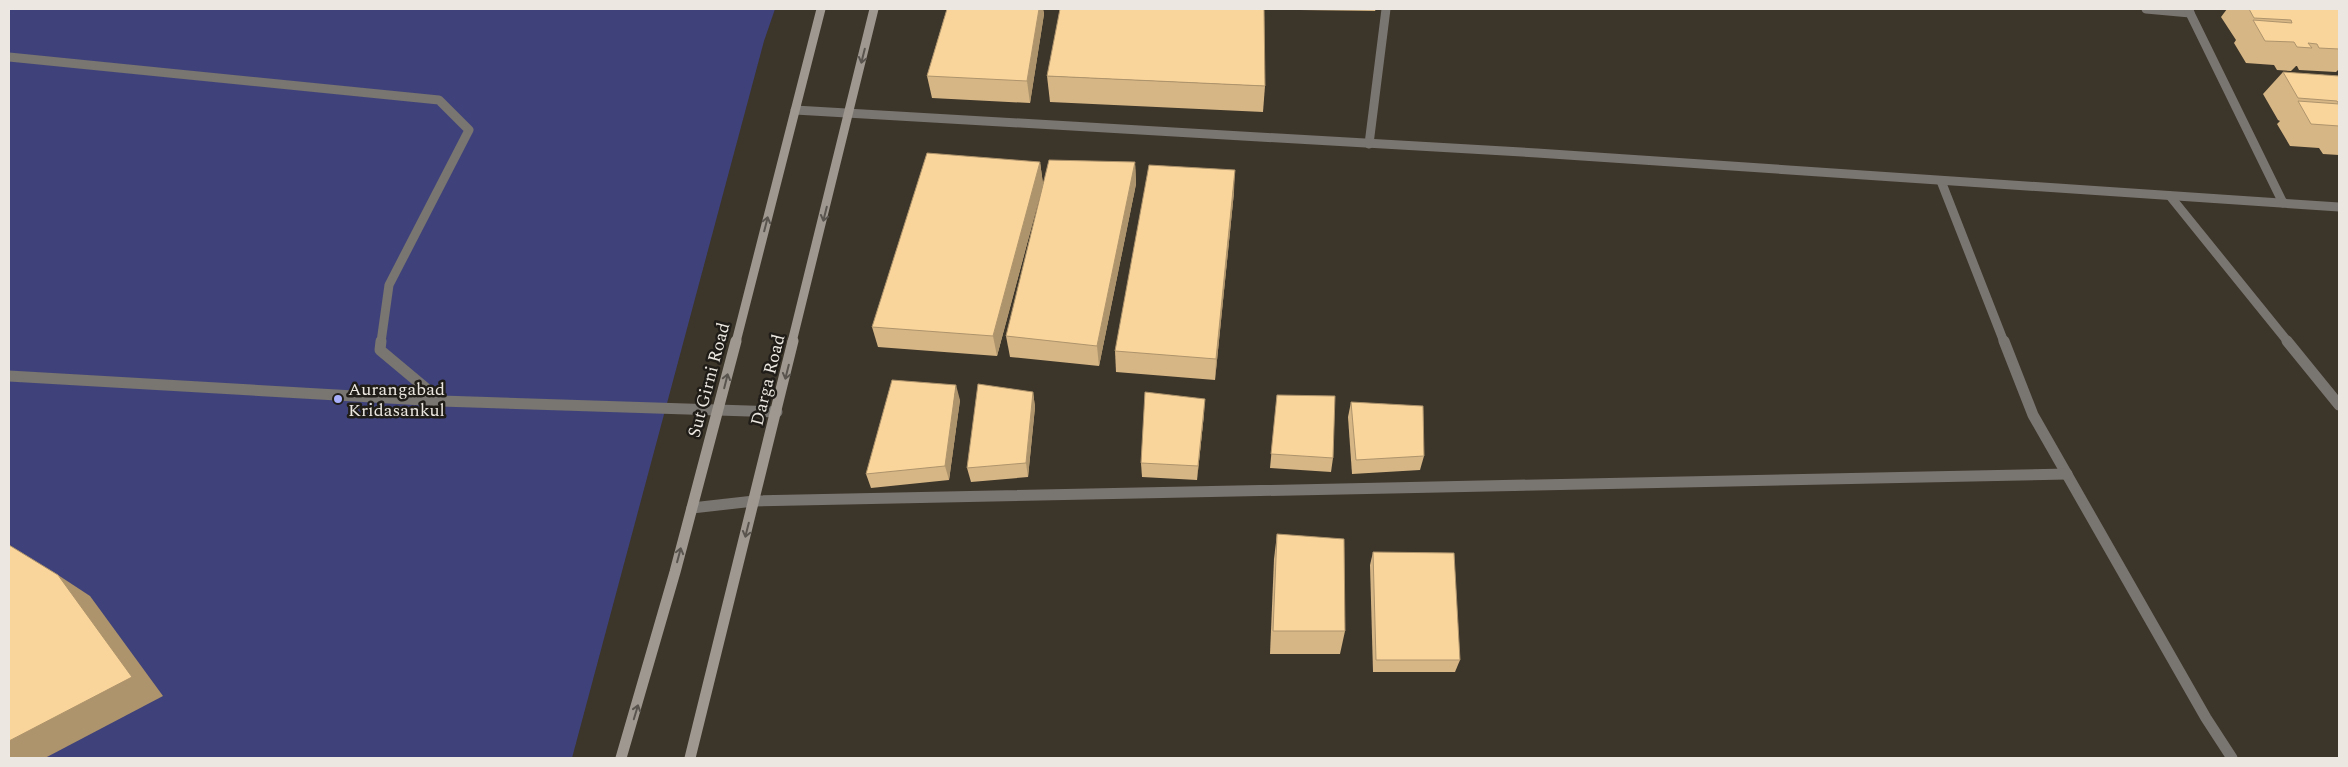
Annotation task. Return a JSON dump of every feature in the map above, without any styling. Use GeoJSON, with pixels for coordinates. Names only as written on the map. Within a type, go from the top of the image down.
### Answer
{"type":"FeatureCollection","features":[{"type":"Feature","properties":{"kind":"main road","name":"Sut Girni Road"},"geometry":{"type":"LineString","coordinates":[[622,758],[692,508],[821,9]]}},
{"type":"Feature","properties":{"kind":"main road","name":"Darga Road"},"geometry":{"type":"LineString","coordinates":[[690,758],[777,412],[874,9]]}},
{"type":"Feature","properties":{"kind":"street"},"geometry":{"type":"LineString","coordinates":[[1369,144],[1386,9]]}},
{"type":"Feature","properties":{"kind":"street"},"geometry":{"type":"LineString","coordinates":[[2146,9],[2189,11],[2283,203]]}},
{"type":"Feature","properties":{"kind":"street"},"geometry":{"type":"LineString","coordinates":[[9,57],[439,100],[468,130],[389,285],[380,350],[441,401]]}},
{"type":"Feature","properties":{"kind":"street"},"geometry":{"type":"LineString","coordinates":[[795,110],[1369,144],[2339,207]]}},
{"type":"Feature","properties":{"kind":"street"},"geometry":{"type":"LineString","coordinates":[[1941,181],[2033,415],[2206,718],[2232,758]]}},
{"type":"Feature","properties":{"kind":"street"},"geometry":{"type":"LineString","coordinates":[[2170,196],[2335,395],[2339,405]]}},
{"type":"Feature","properties":{"kind":"street"},"geometry":{"type":"LineString","coordinates":[[9,376],[441,401],[777,412]]}},
{"type":"Feature","properties":{"kind":"street"},"geometry":{"type":"LineString","coordinates":[[692,508],[754,501],[2067,474]]}},
{"type":"Feature","properties":{"kind":"shaded area","name":"Aurangabad Kridasankul"},"geometry":{"type":"Polygon","coordinates":[[[9,9],[775,9],[764,41],[572,758],[9,758],[9,9]]]}},
{"type":"Feature","properties":{"kind":"building"},"geometry":{"type":"Polygon","coordinates":[[[947,9],[1039,9],[1027,81],[927,76],[947,9]]]}},
{"type":"Feature","properties":{"kind":"building"},"geometry":{"type":"Polygon","coordinates":[[[1060,9],[1264,9],[1265,86],[1047,76],[1060,9]]]}},
{"type":"Feature","properties":{"kind":"building"},"geometry":{"type":"Polygon","coordinates":[[[2249,9],[2339,9],[2339,49],[2319,48],[2317,44],[2308,43],[2312,48],[2297,47],[2294,42],[2265,41],[2253,20],[2292,23],[2291,20],[2254,18],[2249,9]]]}},
{"type":"Feature","properties":{"kind":"building"},"geometry":{"type":"Polygon","coordinates":[[[2283,72],[2339,76],[2339,104],[2337,101],[2298,98],[2283,72]]]}},
{"type":"Feature","properties":{"kind":"building"},"geometry":{"type":"Polygon","coordinates":[[[2298,101],[2339,104],[2339,126],[2311,124],[2298,101]]]}},
{"type":"Feature","properties":{"kind":"building"},"geometry":{"type":"Polygon","coordinates":[[[927,153],[1040,162],[993,336],[872,327],[927,153]]]}},
{"type":"Feature","properties":{"kind":"building"},"geometry":{"type":"Polygon","coordinates":[[[1049,160],[1135,162],[1097,346],[1006,336],[1049,160]]]}},
{"type":"Feature","properties":{"kind":"building"},"geometry":{"type":"Polygon","coordinates":[[[1149,165],[1235,170],[1216,359],[1115,351],[1149,165]]]}},
{"type":"Feature","properties":{"kind":"building"},"geometry":{"type":"Polygon","coordinates":[[[892,380],[956,385],[945,466],[866,474],[892,380]]]}},
{"type":"Feature","properties":{"kind":"building"},"geometry":{"type":"Polygon","coordinates":[[[978,384],[1033,392],[1026,463],[967,468],[978,384]]]}},
{"type":"Feature","properties":{"kind":"building"},"geometry":{"type":"Polygon","coordinates":[[[1145,392],[1205,399],[1198,466],[1141,463],[1145,392]]]}},
{"type":"Feature","properties":{"kind":"building"},"geometry":{"type":"Polygon","coordinates":[[[1277,395],[1335,396],[1333,458],[1271,454],[1277,395]]]}},
{"type":"Feature","properties":{"kind":"building"},"geometry":{"type":"Polygon","coordinates":[[[1351,402],[1423,406],[1424,456],[1356,460],[1351,402]]]}},
{"type":"Feature","properties":{"kind":"building"},"geometry":{"type":"Polygon","coordinates":[[[1277,534],[1344,539],[1345,631],[1273,631],[1277,534]]]}},
{"type":"Feature","properties":{"kind":"building"},"geometry":{"type":"Polygon","coordinates":[[[9,545],[58,575],[132,677],[9,741],[9,545]]]}},
{"type":"Feature","properties":{"kind":"building"},"geometry":{"type":"Polygon","coordinates":[[[1373,552],[1454,553],[1460,660],[1376,660],[1373,552]]]}},
{"type":"Feature","properties":{"kind":"place","name":"Aurangabad Kridasankul"},"geometry":{"type":"Point","coordinates":[338,399]}}]}
